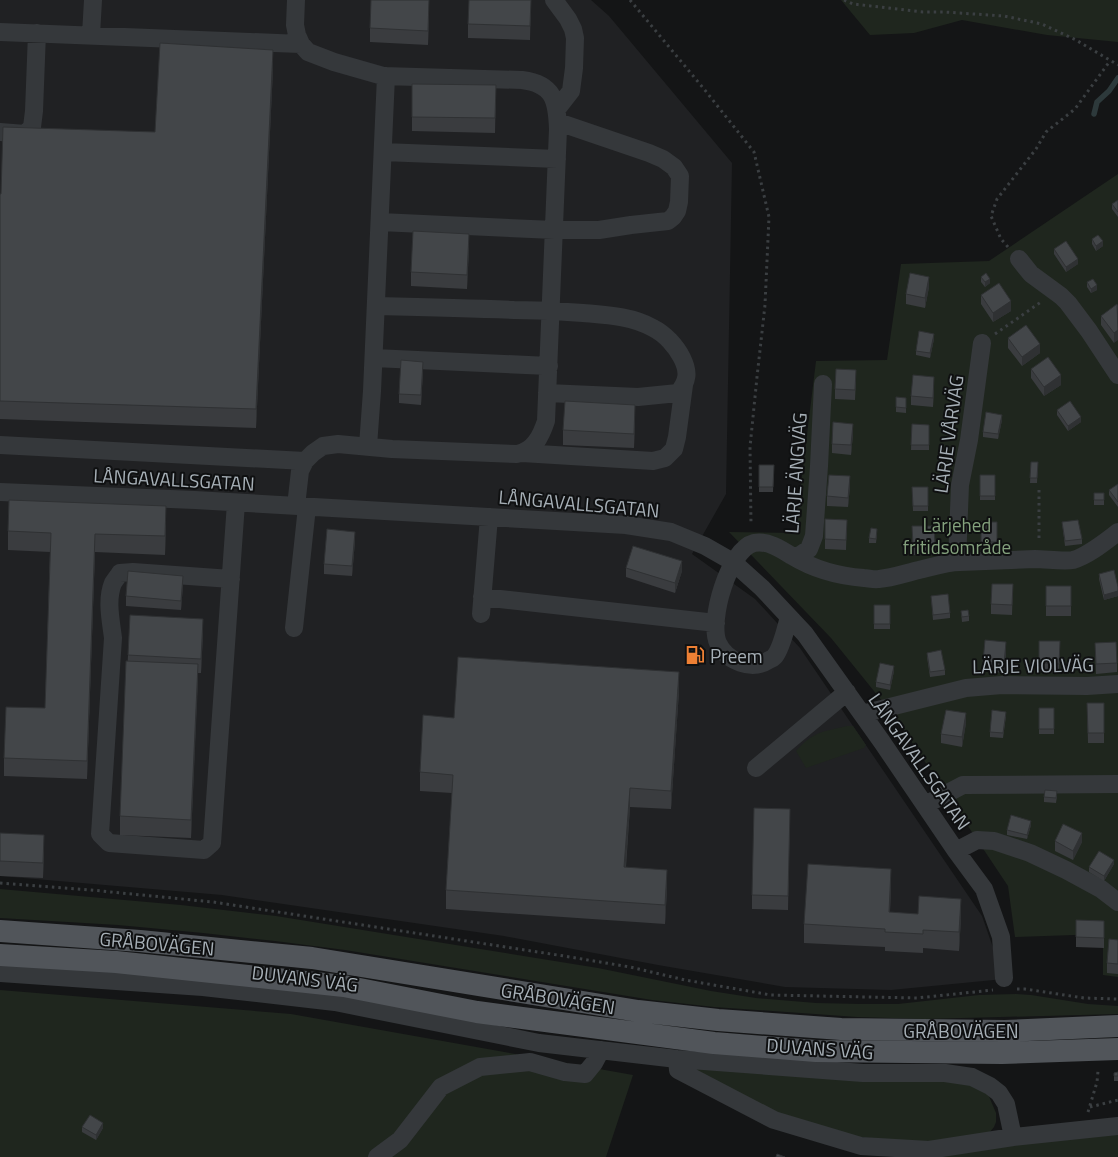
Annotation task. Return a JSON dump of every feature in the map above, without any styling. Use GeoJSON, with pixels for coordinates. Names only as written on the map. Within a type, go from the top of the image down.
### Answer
{"type":"FeatureCollection","features":[{"type":"Feature","properties":{"kind":"main road","name":"GRÅBOVÄGEN"},"geometry":{"type":"LineString","coordinates":[[0,930],[140,941],[312,958],[638,1011],[718,1020],[841,1029],[1005,1031],[1118,1026]]}},
{"type":"Feature","properties":{"kind":"main road","name":"GRÅBOVÄGEN"},"geometry":{"type":"LineString","coordinates":[[0,955],[116,962],[344,986],[477,1012],[714,1043],[816,1051],[1002,1053],[1118,1049]]}},
{"type":"Feature","properties":{"kind":"street"},"geometry":{"type":"LineString","coordinates":[[91,36],[93,0]]}},
{"type":"Feature","properties":{"kind":"street"},"geometry":{"type":"LineString","coordinates":[[296,0],[295,25],[301,44],[308,52],[334,62],[386,76],[529,81],[551,94],[557,115],[557,159],[546,421],[542,434],[530,448],[522,453]]}},
{"type":"Feature","properties":{"kind":"street"},"geometry":{"type":"LineString","coordinates":[[554,0],[568,19],[574,38],[574,68],[571,91],[557,115]]}},
{"type":"Feature","properties":{"kind":"street"},"geometry":{"type":"LineString","coordinates":[[0,32],[301,44]]}},
{"type":"Feature","properties":{"kind":"street"},"geometry":{"type":"LineString","coordinates":[[0,132],[24,134],[32,127],[37,33]]}},
{"type":"Feature","properties":{"kind":"street"},"geometry":{"type":"LineString","coordinates":[[368,446],[374,358],[386,76]]}},
{"type":"Feature","properties":{"kind":"street"},"geometry":{"type":"LineString","coordinates":[[380,222],[554,230],[599,230],[668,221],[673,216],[679,202],[680,176],[674,167],[649,152],[557,115]]}},
{"type":"Feature","properties":{"kind":"street"},"geometry":{"type":"LineString","coordinates":[[383,152],[557,159]]}},
{"type":"Feature","properties":{"kind":"street"},"geometry":{"type":"LineString","coordinates":[[1019,259],[1031,274],[1062,296],[1068,303],[1118,375]]}},
{"type":"Feature","properties":{"kind":"street"},"geometry":{"type":"LineString","coordinates":[[376,306],[551,311],[613,315],[652,327],[664,335],[680,354],[686,366],[687,378],[678,393],[638,397],[548,393]]}},
{"type":"Feature","properties":{"kind":"street","name":"LÄRJE VÅRVÄG"},"geometry":{"type":"LineString","coordinates":[[957,562],[960,485],[969,440],[982,343]]}},
{"type":"Feature","properties":{"kind":"street"},"geometry":{"type":"LineString","coordinates":[[374,358],[549,366]]}},
{"type":"Feature","properties":{"kind":"street","name":"LÄRJE ÄNGVÄG"},"geometry":{"type":"LineString","coordinates":[[796,558],[809,549],[814,536],[823,384]]}},
{"type":"Feature","properties":{"kind":"street"},"geometry":{"type":"LineString","coordinates":[[294,628],[302,507],[300,471],[305,460],[313,452],[323,446],[338,444],[392,449],[497,454],[522,453],[653,461],[665,458],[674,449],[684,385]]}},
{"type":"Feature","properties":{"kind":"street"},"geometry":{"type":"LineString","coordinates":[[0,445],[305,460]]}},
{"type":"Feature","properties":{"kind":"street","name":"LÅNGAVALLSGATAN"},"geometry":{"type":"LineString","coordinates":[[0,492],[626,525],[672,532],[705,546],[733,562],[762,588],[805,634],[984,889],[1001,936],[1006,986]]}},
{"type":"Feature","properties":{"kind":"street"},"geometry":{"type":"LineString","coordinates":[[231,578],[132,572],[120,574],[114,582],[110,595],[113,638],[100,834],[109,843],[204,850],[212,843],[231,578],[236,503]]}},
{"type":"Feature","properties":{"kind":"street"},"geometry":{"type":"LineString","coordinates":[[489,517],[481,605],[716,623]]}},
{"type":"Feature","properties":{"kind":"street"},"geometry":{"type":"LineString","coordinates":[[788,616],[783,640],[775,656],[765,663],[750,666],[737,662],[724,652],[718,642],[716,613],[718,601],[733,562],[743,549],[752,544],[762,542],[780,549],[813,567],[843,576],[878,579],[957,562],[1072,560],[1083,556],[1118,532]]}},
{"type":"Feature","properties":{"kind":"street","name":"LÄRJE VIOLVÄG"},"geometry":{"type":"LineString","coordinates":[[862,714],[966,688],[1002,685],[1087,686],[1118,684]]}},
{"type":"Feature","properties":{"kind":"street"},"geometry":{"type":"LineString","coordinates":[[756,768],[846,692]]}},
{"type":"Feature","properties":{"kind":"street"},"geometry":{"type":"LineString","coordinates":[[925,805],[963,785],[1118,784]]}},
{"type":"Feature","properties":{"kind":"street"},"geometry":{"type":"LineString","coordinates":[[956,851],[977,840],[994,841],[1030,852],[1101,889],[1118,902]]}},
{"type":"Feature","properties":{"kind":"street","name":"DUVANS VÄG"},"geometry":{"type":"LineString","coordinates":[[0,973],[203,987],[335,1002],[539,1043],[677,1059],[864,1073],[945,1073],[972,1077],[999,1093],[1006,1104],[1013,1137]]}},
{"type":"Feature","properties":{"kind":"street"},"geometry":{"type":"LineString","coordinates":[[377,1157],[400,1140],[441,1087],[480,1067],[530,1062],[564,1072],[585,1074],[601,1050]]}},
{"type":"Feature","properties":{"kind":"street"},"geometry":{"type":"LineString","coordinates":[[677,1059],[678,1070],[774,1120],[861,1146],[929,1150],[1013,1137],[1118,1126]]}},
{"type":"Feature","properties":{"kind":"path"},"geometry":{"type":"LineString","coordinates":[[630,0],[754,152],[769,217],[765,305],[750,447],[752,544]]}},
{"type":"Feature","properties":{"kind":"path"},"geometry":{"type":"LineString","coordinates":[[844,0],[853,4],[923,12],[1004,16],[1042,24],[1076,40],[1118,64]]}},
{"type":"Feature","properties":{"kind":"path"},"geometry":{"type":"LineString","coordinates":[[1019,259],[1001,239],[991,216],[997,199],[1036,149],[1046,132],[1075,109],[1110,61]]}},
{"type":"Feature","properties":{"kind":"path"},"geometry":{"type":"LineString","coordinates":[[982,343],[1055,292]]}},
{"type":"Feature","properties":{"kind":"path"},"geometry":{"type":"LineString","coordinates":[[1039,490],[1039,560]]}},
{"type":"Feature","properties":{"kind":"path"},"geometry":{"type":"LineString","coordinates":[[0,883],[213,902],[564,956],[771,995],[917,998],[1006,986],[1084,998],[1118,999]]}},
{"type":"Feature","properties":{"kind":"path"},"geometry":{"type":"LineString","coordinates":[[1079,1130],[1090,1108],[1098,1071]]}},
{"type":"Feature","properties":{"kind":"path"},"geometry":{"type":"LineString","coordinates":[[1090,1108],[1118,1100]]}},
{"type":"Feature","properties":{"kind":"shaded area"},"geometry":{"type":"Polygon","coordinates":[[[0,0],[591,0],[609,16],[732,163],[726,494],[692,554],[755,599],[800,648],[982,916],[1004,979],[891,990],[785,987],[504,936],[222,895],[0,876],[0,0]]]}},
{"type":"Feature","properties":{"kind":"green space"},"geometry":{"type":"Polygon","coordinates":[[[841,0],[1118,0],[1118,42],[1047,35],[962,20],[914,33],[870,35],[841,0]]]}},
{"type":"Feature","properties":{"kind":"green space","name":"Lärjehed fritidsområde"},"geometry":{"type":"Polygon","coordinates":[[[1118,174],[1118,977],[1103,975],[1103,934],[1015,937],[1008,886],[895,717],[831,638],[729,532],[795,533],[816,361],[887,360],[901,264],[989,261],[1118,174]]]}},
{"type":"Feature","properties":{"kind":"green space"},"geometry":{"type":"Polygon","coordinates":[[[853,726],[866,745],[864,748],[806,768],[796,751],[802,744],[819,733],[853,726]]]}},
{"type":"Feature","properties":{"kind":"green space"},"geometry":{"type":"Polygon","coordinates":[[[0,889],[181,905],[276,916],[598,968],[711,991],[756,998],[816,1003],[898,1004],[979,995],[1016,994],[1088,1004],[1118,1006],[1118,1014],[925,1019],[857,1017],[714,1007],[652,1000],[345,950],[275,941],[118,925],[0,918],[0,889]]]}},
{"type":"Feature","properties":{"kind":"green space"},"geometry":{"type":"Polygon","coordinates":[[[0,990],[291,1014],[633,1075],[606,1157],[0,1157],[0,990]]]}},
{"type":"Feature","properties":{"kind":"green space"},"geometry":{"type":"Polygon","coordinates":[[[698,1068],[960,1080],[988,1094],[996,1113],[996,1122],[989,1133],[1118,1119],[1118,1157],[942,1157],[944,1144],[859,1137],[775,1113],[692,1071],[698,1068]]]}},
{"type":"Feature","properties":{"kind":"building"},"geometry":{"type":"Polygon","coordinates":[[[371,0],[429,0],[428,31],[370,28],[371,0]]]}},
{"type":"Feature","properties":{"kind":"building"},"geometry":{"type":"Polygon","coordinates":[[[469,0],[531,0],[530,26],[468,24],[469,0]]]}},
{"type":"Feature","properties":{"kind":"building"},"geometry":{"type":"Polygon","coordinates":[[[160,43],[273,50],[256,409],[0,401],[0,194],[3,127],[155,132],[160,43]]]}},
{"type":"Feature","properties":{"kind":"building"},"geometry":{"type":"Polygon","coordinates":[[[412,84],[496,85],[495,118],[412,117],[412,84]]]}},
{"type":"Feature","properties":{"kind":"building"},"geometry":{"type":"Polygon","coordinates":[[[1118,200],[1118,212],[1112,204],[1118,200]]]}},
{"type":"Feature","properties":{"kind":"building"},"geometry":{"type":"Polygon","coordinates":[[[413,231],[469,234],[467,275],[411,272],[413,231]]]}},
{"type":"Feature","properties":{"kind":"building"},"geometry":{"type":"Polygon","coordinates":[[[1098,235],[1103,241],[1096,246],[1092,239],[1098,235]]]}},
{"type":"Feature","properties":{"kind":"building"},"geometry":{"type":"Polygon","coordinates":[[[1066,241],[1078,259],[1066,267],[1054,249],[1066,241]]]}},
{"type":"Feature","properties":{"kind":"building"},"geometry":{"type":"Polygon","coordinates":[[[910,273],[929,277],[925,298],[906,294],[910,273]]]}},
{"type":"Feature","properties":{"kind":"building"},"geometry":{"type":"Polygon","coordinates":[[[986,273],[990,279],[985,282],[981,277],[986,273]]]}},
{"type":"Feature","properties":{"kind":"building"},"geometry":{"type":"Polygon","coordinates":[[[1093,279],[1097,285],[1091,289],[1087,282],[1093,279]]]}},
{"type":"Feature","properties":{"kind":"building"},"geometry":{"type":"Polygon","coordinates":[[[999,283],[1011,301],[993,313],[981,295],[999,283]]]}},
{"type":"Feature","properties":{"kind":"building"},"geometry":{"type":"Polygon","coordinates":[[[1117,304],[1118,330],[1114,333],[1101,316],[1117,304]]]}},
{"type":"Feature","properties":{"kind":"building"},"geometry":{"type":"Polygon","coordinates":[[[1026,325],[1040,344],[1022,357],[1008,338],[1026,325]]]}},
{"type":"Feature","properties":{"kind":"building"},"geometry":{"type":"Polygon","coordinates":[[[919,331],[934,334],[930,353],[916,351],[919,331]]]}},
{"type":"Feature","properties":{"kind":"building"},"geometry":{"type":"Polygon","coordinates":[[[1048,357],[1061,375],[1044,387],[1031,369],[1048,357]]]}},
{"type":"Feature","properties":{"kind":"building"},"geometry":{"type":"Polygon","coordinates":[[[401,360],[423,362],[421,395],[399,394],[401,360]]]}},
{"type":"Feature","properties":{"kind":"building"},"geometry":{"type":"Polygon","coordinates":[[[836,369],[856,370],[855,390],[835,389],[836,369]]]}},
{"type":"Feature","properties":{"kind":"building"},"geometry":{"type":"Polygon","coordinates":[[[913,375],[934,377],[933,398],[911,396],[913,375]]]}},
{"type":"Feature","properties":{"kind":"building"},"geometry":{"type":"Polygon","coordinates":[[[896,397],[906,398],[906,408],[896,407],[896,397]]]}},
{"type":"Feature","properties":{"kind":"building"},"geometry":{"type":"Polygon","coordinates":[[[565,401],[635,405],[634,434],[563,430],[565,401]]]}},
{"type":"Feature","properties":{"kind":"building"},"geometry":{"type":"Polygon","coordinates":[[[1070,401],[1081,417],[1068,426],[1057,410],[1070,401]]]}},
{"type":"Feature","properties":{"kind":"building"},"geometry":{"type":"Polygon","coordinates":[[[986,412],[1002,415],[998,434],[983,432],[986,412]]]}},
{"type":"Feature","properties":{"kind":"building"},"geometry":{"type":"Polygon","coordinates":[[[833,422],[853,424],[851,445],[832,444],[833,422]]]}},
{"type":"Feature","properties":{"kind":"building"},"geometry":{"type":"Polygon","coordinates":[[[912,424],[929,425],[929,445],[911,445],[912,424]]]}},
{"type":"Feature","properties":{"kind":"building"},"geometry":{"type":"Polygon","coordinates":[[[1031,462],[1038,462],[1037,478],[1030,478],[1031,462]]]}},
{"type":"Feature","properties":{"kind":"building"},"geometry":{"type":"Polygon","coordinates":[[[759,465],[774,465],[773,487],[759,487],[759,465]]]}},
{"type":"Feature","properties":{"kind":"building"},"geometry":{"type":"Polygon","coordinates":[[[829,475],[850,476],[848,498],[827,496],[829,475]]]}},
{"type":"Feature","properties":{"kind":"building"},"geometry":{"type":"Polygon","coordinates":[[[980,475],[995,475],[995,496],[980,496],[980,475]]]}},
{"type":"Feature","properties":{"kind":"building"},"geometry":{"type":"Polygon","coordinates":[[[1118,484],[1118,502],[1109,490],[1118,484]]]}},
{"type":"Feature","properties":{"kind":"building"},"geometry":{"type":"Polygon","coordinates":[[[912,487],[928,487],[928,506],[913,506],[912,487]]]}},
{"type":"Feature","properties":{"kind":"building"},"geometry":{"type":"Polygon","coordinates":[[[1094,493],[1104,493],[1104,500],[1094,500],[1094,493]]]}},
{"type":"Feature","properties":{"kind":"building"},"geometry":{"type":"Polygon","coordinates":[[[9,500],[166,506],[165,536],[95,534],[87,761],[4,758],[6,707],[45,708],[51,533],[8,531],[9,500]]]}},
{"type":"Feature","properties":{"kind":"building"},"geometry":{"type":"Polygon","coordinates":[[[825,519],[847,520],[846,540],[825,539],[825,519]]]}},
{"type":"Feature","properties":{"kind":"building"},"geometry":{"type":"Polygon","coordinates":[[[1078,520],[1082,539],[1065,541],[1062,522],[1078,520]]]}},
{"type":"Feature","properties":{"kind":"building"},"geometry":{"type":"Polygon","coordinates":[[[981,522],[997,522],[997,542],[981,542],[981,522]]]}},
{"type":"Feature","properties":{"kind":"building"},"geometry":{"type":"Polygon","coordinates":[[[912,526],[934,526],[935,544],[913,545],[912,526]]]}},
{"type":"Feature","properties":{"kind":"building"},"geometry":{"type":"Polygon","coordinates":[[[871,528],[877,529],[876,539],[869,538],[871,528]]]}},
{"type":"Feature","properties":{"kind":"building"},"geometry":{"type":"Polygon","coordinates":[[[327,529],[355,532],[352,566],[324,564],[327,529]]]}},
{"type":"Feature","properties":{"kind":"building"},"geometry":{"type":"Polygon","coordinates":[[[633,546],[682,561],[675,583],[626,568],[633,546]]]}},
{"type":"Feature","properties":{"kind":"building"},"geometry":{"type":"Polygon","coordinates":[[[1114,570],[1118,591],[1104,595],[1099,574],[1114,570]]]}},
{"type":"Feature","properties":{"kind":"building"},"geometry":{"type":"Polygon","coordinates":[[[128,571],[183,576],[181,601],[126,596],[128,571]]]}},
{"type":"Feature","properties":{"kind":"building"},"geometry":{"type":"Polygon","coordinates":[[[992,584],[1013,584],[1012,605],[991,604],[992,584]]]}},
{"type":"Feature","properties":{"kind":"building"},"geometry":{"type":"Polygon","coordinates":[[[1046,586],[1071,586],[1071,606],[1046,606],[1046,586]]]}},
{"type":"Feature","properties":{"kind":"building"},"geometry":{"type":"Polygon","coordinates":[[[948,594],[950,613],[933,615],[931,596],[948,594]]]}},
{"type":"Feature","properties":{"kind":"building"},"geometry":{"type":"Polygon","coordinates":[[[874,605],[890,605],[890,624],[874,624],[874,605]]]}},
{"type":"Feature","properties":{"kind":"building"},"geometry":{"type":"Polygon","coordinates":[[[968,610],[969,616],[962,617],[961,611],[968,610]]]}},
{"type":"Feature","properties":{"kind":"building"},"geometry":{"type":"Polygon","coordinates":[[[130,615],[203,619],[201,659],[128,655],[130,615]]]}},
{"type":"Feature","properties":{"kind":"building"},"geometry":{"type":"Polygon","coordinates":[[[985,640],[1006,642],[1004,664],[983,662],[985,640]]]}},
{"type":"Feature","properties":{"kind":"building"},"geometry":{"type":"Polygon","coordinates":[[[1039,641],[1060,641],[1059,664],[1039,663],[1039,641]]]}},
{"type":"Feature","properties":{"kind":"building"},"geometry":{"type":"Polygon","coordinates":[[[1116,642],[1117,663],[1096,664],[1095,643],[1116,642]]]}},
{"type":"Feature","properties":{"kind":"building"},"geometry":{"type":"Polygon","coordinates":[[[941,650],[945,670],[930,672],[927,653],[941,650]]]}},
{"type":"Feature","properties":{"kind":"building"},"geometry":{"type":"Polygon","coordinates":[[[458,657],[679,672],[671,791],[630,788],[624,867],[667,870],[665,905],[446,890],[453,775],[420,772],[423,715],[454,718],[458,657]]]}},
{"type":"Feature","properties":{"kind":"building"},"geometry":{"type":"Polygon","coordinates":[[[126,661],[198,664],[191,820],[120,816],[126,661]]]}},
{"type":"Feature","properties":{"kind":"building"},"geometry":{"type":"Polygon","coordinates":[[[880,663],[894,666],[890,685],[876,682],[880,663]]]}},
{"type":"Feature","properties":{"kind":"building"},"geometry":{"type":"Polygon","coordinates":[[[1087,703],[1104,703],[1104,733],[1088,733],[1087,703]]]}},
{"type":"Feature","properties":{"kind":"building"},"geometry":{"type":"Polygon","coordinates":[[[1039,708],[1054,708],[1054,729],[1039,729],[1039,708]]]}},
{"type":"Feature","properties":{"kind":"building"},"geometry":{"type":"Polygon","coordinates":[[[946,710],[966,713],[962,737],[941,734],[946,710]]]}},
{"type":"Feature","properties":{"kind":"building"},"geometry":{"type":"Polygon","coordinates":[[[992,710],[1006,712],[1003,733],[990,732],[992,710]]]}},
{"type":"Feature","properties":{"kind":"building"},"geometry":{"type":"Polygon","coordinates":[[[1045,790],[1057,791],[1056,798],[1044,797],[1045,790]]]}},
{"type":"Feature","properties":{"kind":"building"},"geometry":{"type":"Polygon","coordinates":[[[754,808],[790,809],[788,896],[752,895],[754,808]]]}},
{"type":"Feature","properties":{"kind":"building"},"geometry":{"type":"Polygon","coordinates":[[[1011,815],[1031,821],[1027,835],[1007,830],[1011,815]]]}},
{"type":"Feature","properties":{"kind":"building"},"geometry":{"type":"Polygon","coordinates":[[[1063,824],[1082,833],[1073,851],[1055,841],[1063,824]]]}},
{"type":"Feature","properties":{"kind":"building"},"geometry":{"type":"Polygon","coordinates":[[[0,833],[44,835],[43,863],[0,861],[0,833]]]}},
{"type":"Feature","properties":{"kind":"building"},"geometry":{"type":"Polygon","coordinates":[[[1099,851],[1114,860],[1104,876],[1089,867],[1099,851]]]}},
{"type":"Feature","properties":{"kind":"building"},"geometry":{"type":"Polygon","coordinates":[[[808,864],[891,869],[889,912],[918,914],[919,896],[961,899],[959,932],[923,930],[923,934],[885,932],[885,929],[804,924],[808,864]]]}},
{"type":"Feature","properties":{"kind":"building"},"geometry":{"type":"Polygon","coordinates":[[[1076,920],[1104,921],[1104,938],[1076,937],[1076,920]]]}},
{"type":"Feature","properties":{"kind":"building"},"geometry":{"type":"Polygon","coordinates":[[[1109,939],[1118,940],[1118,964],[1107,963],[1109,939]]]}},
{"type":"Feature","properties":{"kind":"building"},"geometry":{"type":"Polygon","coordinates":[[[90,1115],[103,1123],[96,1135],[82,1127],[90,1115]]]}},
{"type":"Feature","properties":{"kind":"waterway"},"geometry":{"type":"LineString","coordinates":[[1094,114],[1097,102],[1109,91],[1118,78]]}},
{"type":"Feature","properties":{"kind":"place","name":"Preem"},"geometry":{"type":"Point","coordinates":[695,655]}}]}
